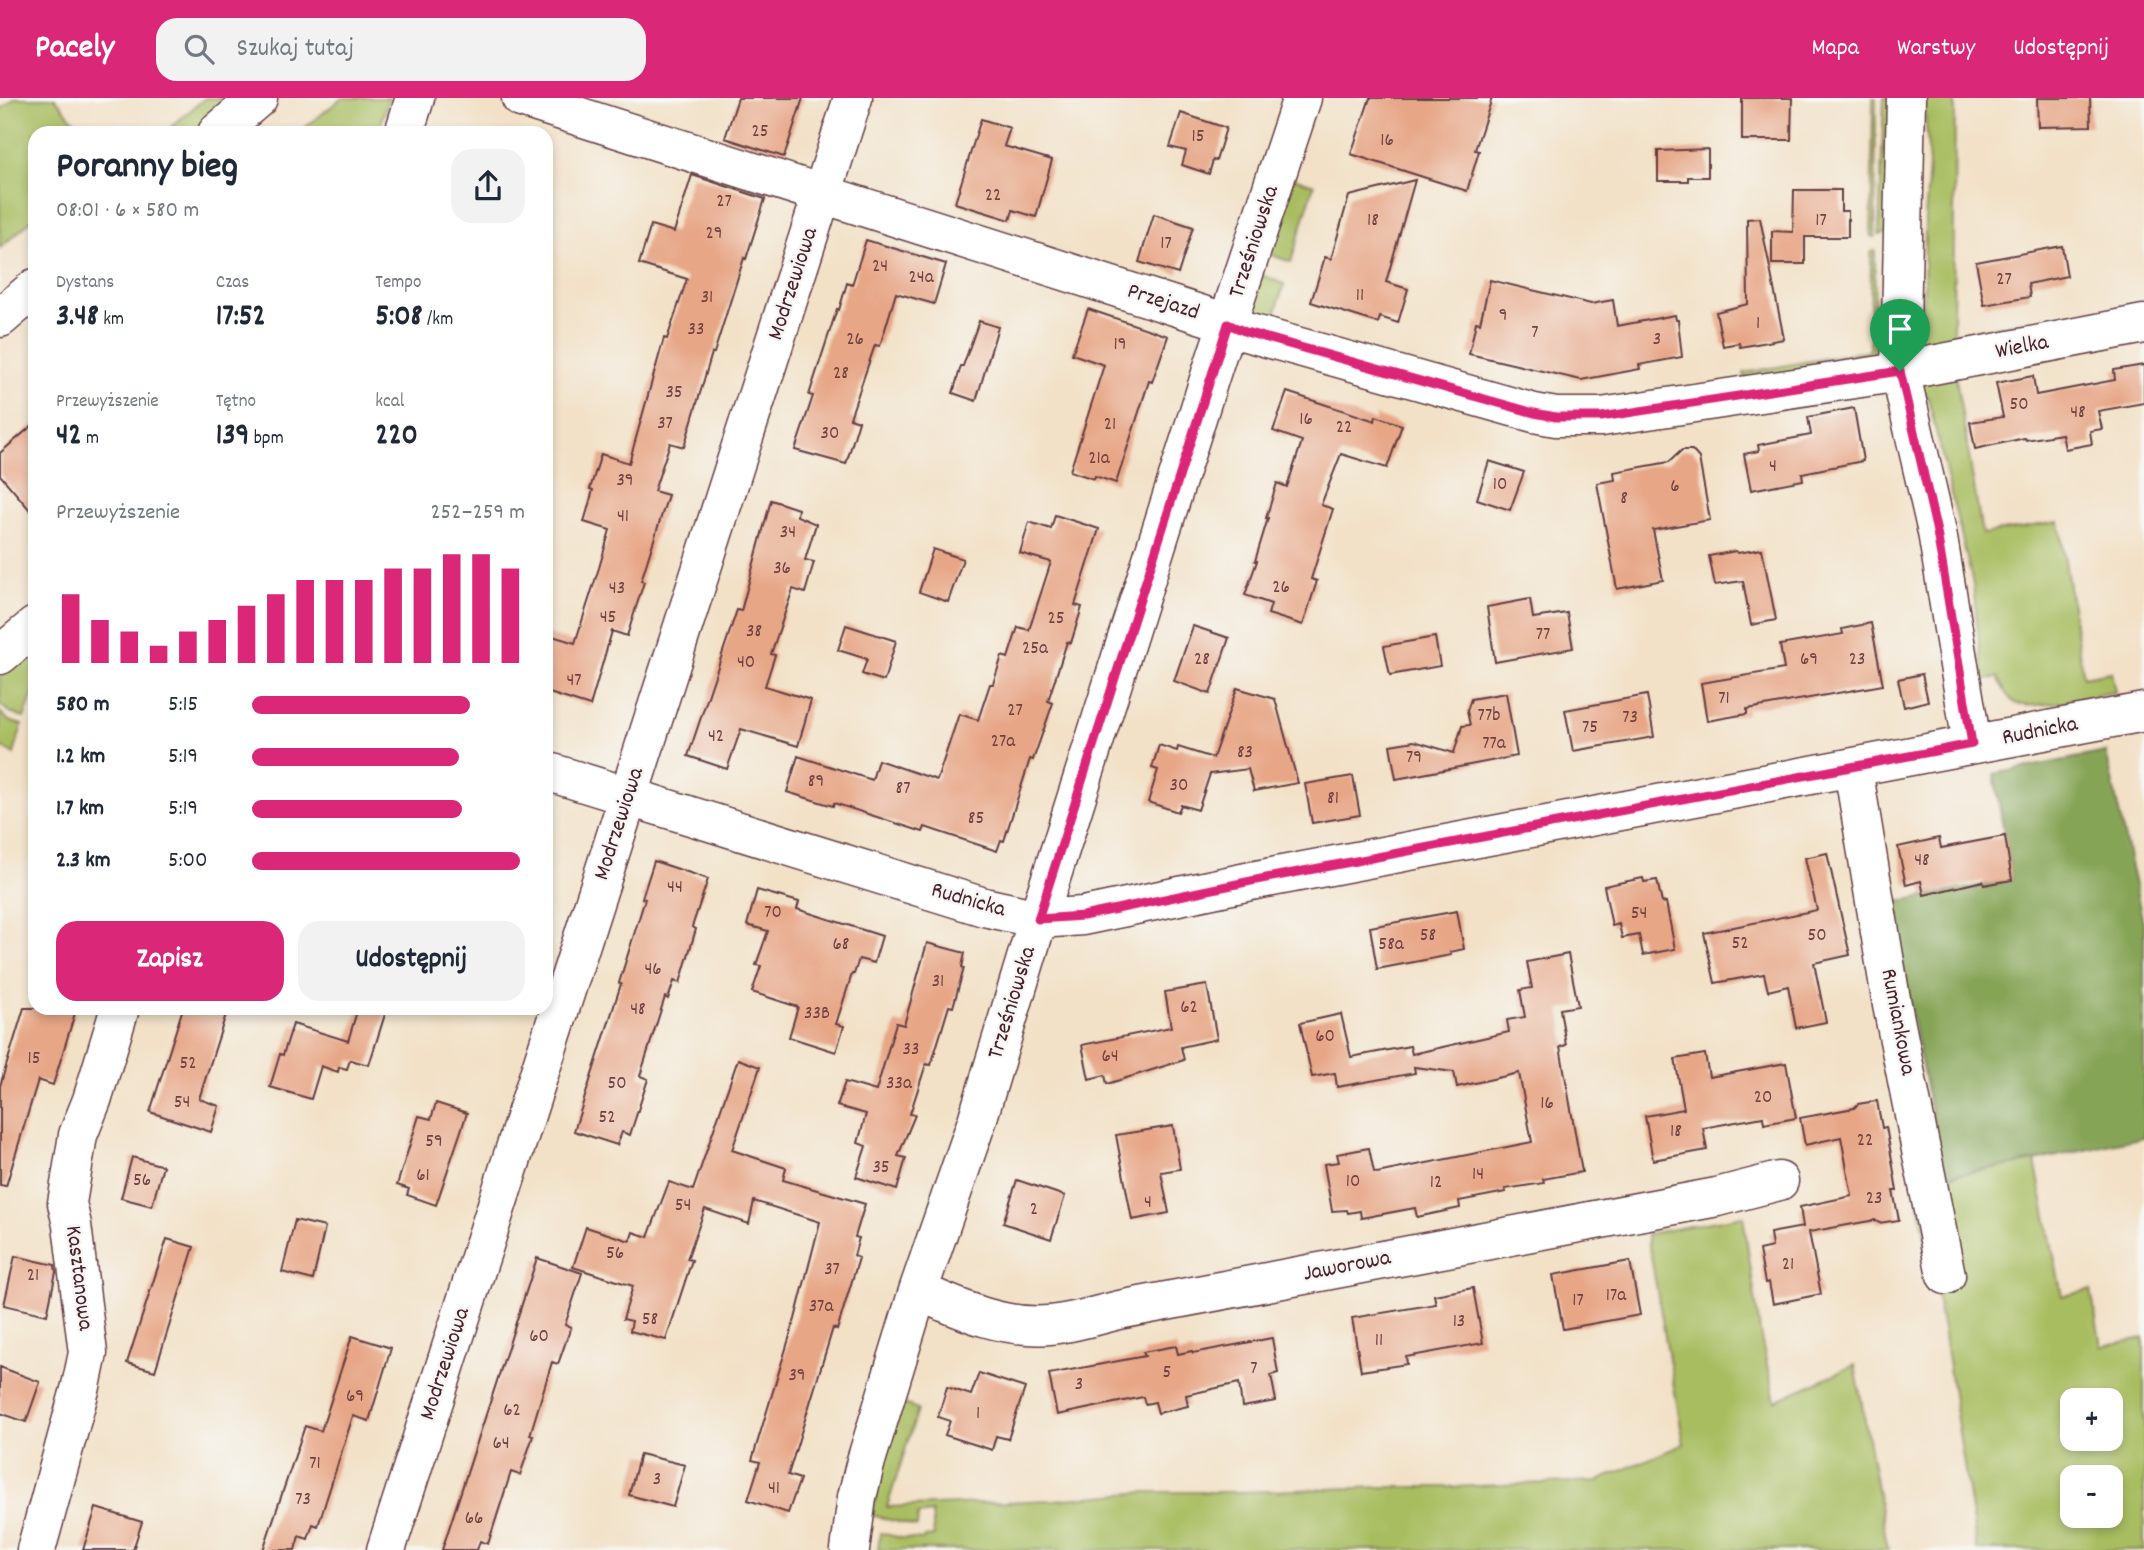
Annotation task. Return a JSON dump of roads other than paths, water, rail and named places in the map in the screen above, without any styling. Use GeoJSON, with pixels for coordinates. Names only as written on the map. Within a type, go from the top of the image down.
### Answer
{"type":"FeatureCollection","features":[{"type":"Feature","properties":{"kind":"street"},"geometry":{"type":"LineString","coordinates":[[225,126],[258,98]]}},
{"type":"Feature","properties":{"kind":"street"},"geometry":{"type":"LineString","coordinates":[[406,126],[415,98]]}},
{"type":"Feature","properties":{"kind":"street","name":"Przejazd"},"geometry":{"type":"LineString","coordinates":[[521,98],[1246,332],[1473,398],[1556,417],[1601,417],[1900,371]]}},
{"type":"Feature","properties":{"kind":"street","name":"Modrzewiowa"},"geometry":{"type":"LineString","coordinates":[[386,1550],[853,98]]}},
{"type":"Feature","properties":{"kind":"street","name":"Trześniowska"},"geometry":{"type":"LineString","coordinates":[[850,1550],[857,1497],[866,1461],[918,1291],[977,1121],[1038,919],[1302,98]]}},
{"type":"Feature","properties":{"kind":"street"},"geometry":{"type":"LineString","coordinates":[[1906,98],[1900,371],[1937,532],[1972,744]]}},
{"type":"Feature","properties":{"kind":"street"},"geometry":{"type":"LineString","coordinates":[[0,318],[28,294]]}},
{"type":"Feature","properties":{"kind":"street","name":"Wielka"},"geometry":{"type":"LineString","coordinates":[[1900,371],[2144,324]]}},
{"type":"Feature","properties":{"kind":"street"},"geometry":{"type":"LineString","coordinates":[[0,655],[28,632]]}},
{"type":"Feature","properties":{"kind":"street","name":"Rudnicka"},"geometry":{"type":"LineString","coordinates":[[553,773],[971,903],[1038,919],[1083,916],[1256,880],[2144,712]]}},
{"type":"Feature","properties":{"kind":"street","name":"Rumiankowa"},"geometry":{"type":"LineString","coordinates":[[1853,768],[1892,1005],[1946,1275]]}},
{"type":"Feature","properties":{"kind":"street","name":"Kasztanowa"},"geometry":{"type":"LineString","coordinates":[[36,1550],[88,1353],[67,1203],[78,1135],[92,1100],[118,1015]]}},
{"type":"Feature","properties":{"kind":"street","name":"Jaworowa"},"geometry":{"type":"LineString","coordinates":[[918,1291],[1003,1323],[1024,1326],[1051,1325],[1717,1197],[1779,1181]]}}]}
